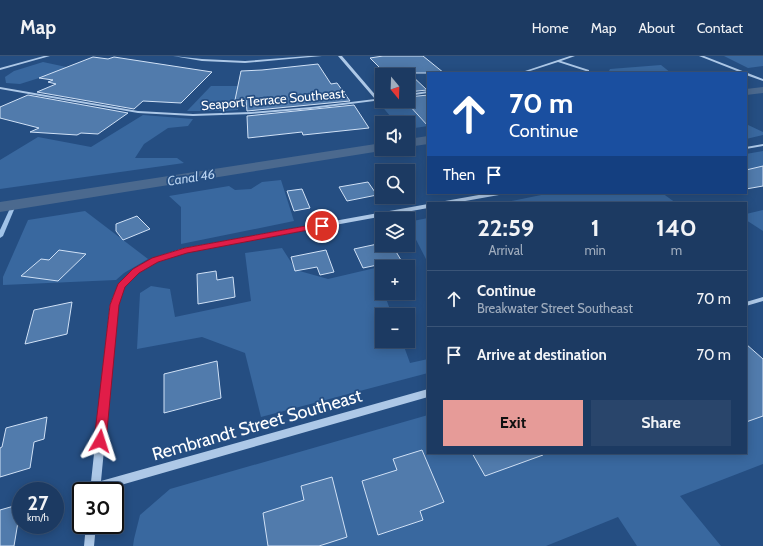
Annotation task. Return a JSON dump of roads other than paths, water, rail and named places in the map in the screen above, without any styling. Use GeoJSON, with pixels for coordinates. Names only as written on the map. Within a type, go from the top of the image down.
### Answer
{"type":"FeatureCollection","features":[{"type":"Feature","properties":{"kind":"street"},"geometry":{"type":"LineString","coordinates":[[0,69],[48,56]]}},
{"type":"Feature","properties":{"kind":"street"},"geometry":{"type":"LineString","coordinates":[[176,56],[202,60],[245,62],[320,56]]}},
{"type":"Feature","properties":{"kind":"street"},"geometry":{"type":"LineString","coordinates":[[340,56],[375,97]]}},
{"type":"Feature","properties":{"kind":"street"},"geometry":{"type":"LineString","coordinates":[[524,72],[573,56]]}},
{"type":"Feature","properties":{"kind":"street"},"geometry":{"type":"LineString","coordinates":[[701,56],[742,72]]}},
{"type":"Feature","properties":{"kind":"street"},"geometry":{"type":"LineString","coordinates":[[558,61],[588,71]]}},
{"type":"Feature","properties":{"kind":"street"},"geometry":{"type":"LineString","coordinates":[[747,74],[763,80]]}},
{"type":"Feature","properties":{"kind":"street","name":"Seaport Terrace Southeast"},"geometry":{"type":"LineString","coordinates":[[0,88],[138,112],[193,115],[251,113],[311,108],[375,99]]}},
{"type":"Feature","properties":{"kind":"street"},"geometry":{"type":"LineString","coordinates":[[415,94],[427,92]]}},
{"type":"Feature","properties":{"kind":"street"},"geometry":{"type":"LineString","coordinates":[[747,148],[763,145]]}},
{"type":"Feature","properties":{"kind":"street"},"geometry":{"type":"LineString","coordinates":[[450,202],[494,194]]}},
{"type":"Feature","properties":{"kind":"street"},"geometry":{"type":"LineString","coordinates":[[96,482],[114,305],[121,286],[136,271],[155,260],[185,250],[427,206]]}},
{"type":"Feature","properties":{"kind":"street"},"geometry":{"type":"LineString","coordinates":[[747,304],[763,299]]}},
{"type":"Feature","properties":{"kind":"street","name":"Rembrandt Street Southeast"},"geometry":{"type":"LineString","coordinates":[[119,482],[427,393]]}},
{"type":"Feature","properties":{"kind":"street"},"geometry":{"type":"LineString","coordinates":[[89,546],[91,534]]}},
{"type":"Feature","properties":{"kind":"waterway","name":"Canal 46"},"geometry":{"type":"LineString","coordinates":[[747,92],[763,90]]}},
{"type":"Feature","properties":{"kind":"waterway","name":"Canal 46"},"geometry":{"type":"LineString","coordinates":[[415,142],[427,140]]}},
{"type":"Feature","properties":{"kind":"waterway","name":"Canal 46"},"geometry":{"type":"LineString","coordinates":[[0,207],[375,148]]}},
{"type":"Feature","properties":{"kind":"waterway"},"geometry":{"type":"LineString","coordinates":[[0,236],[14,205]]}}]}
